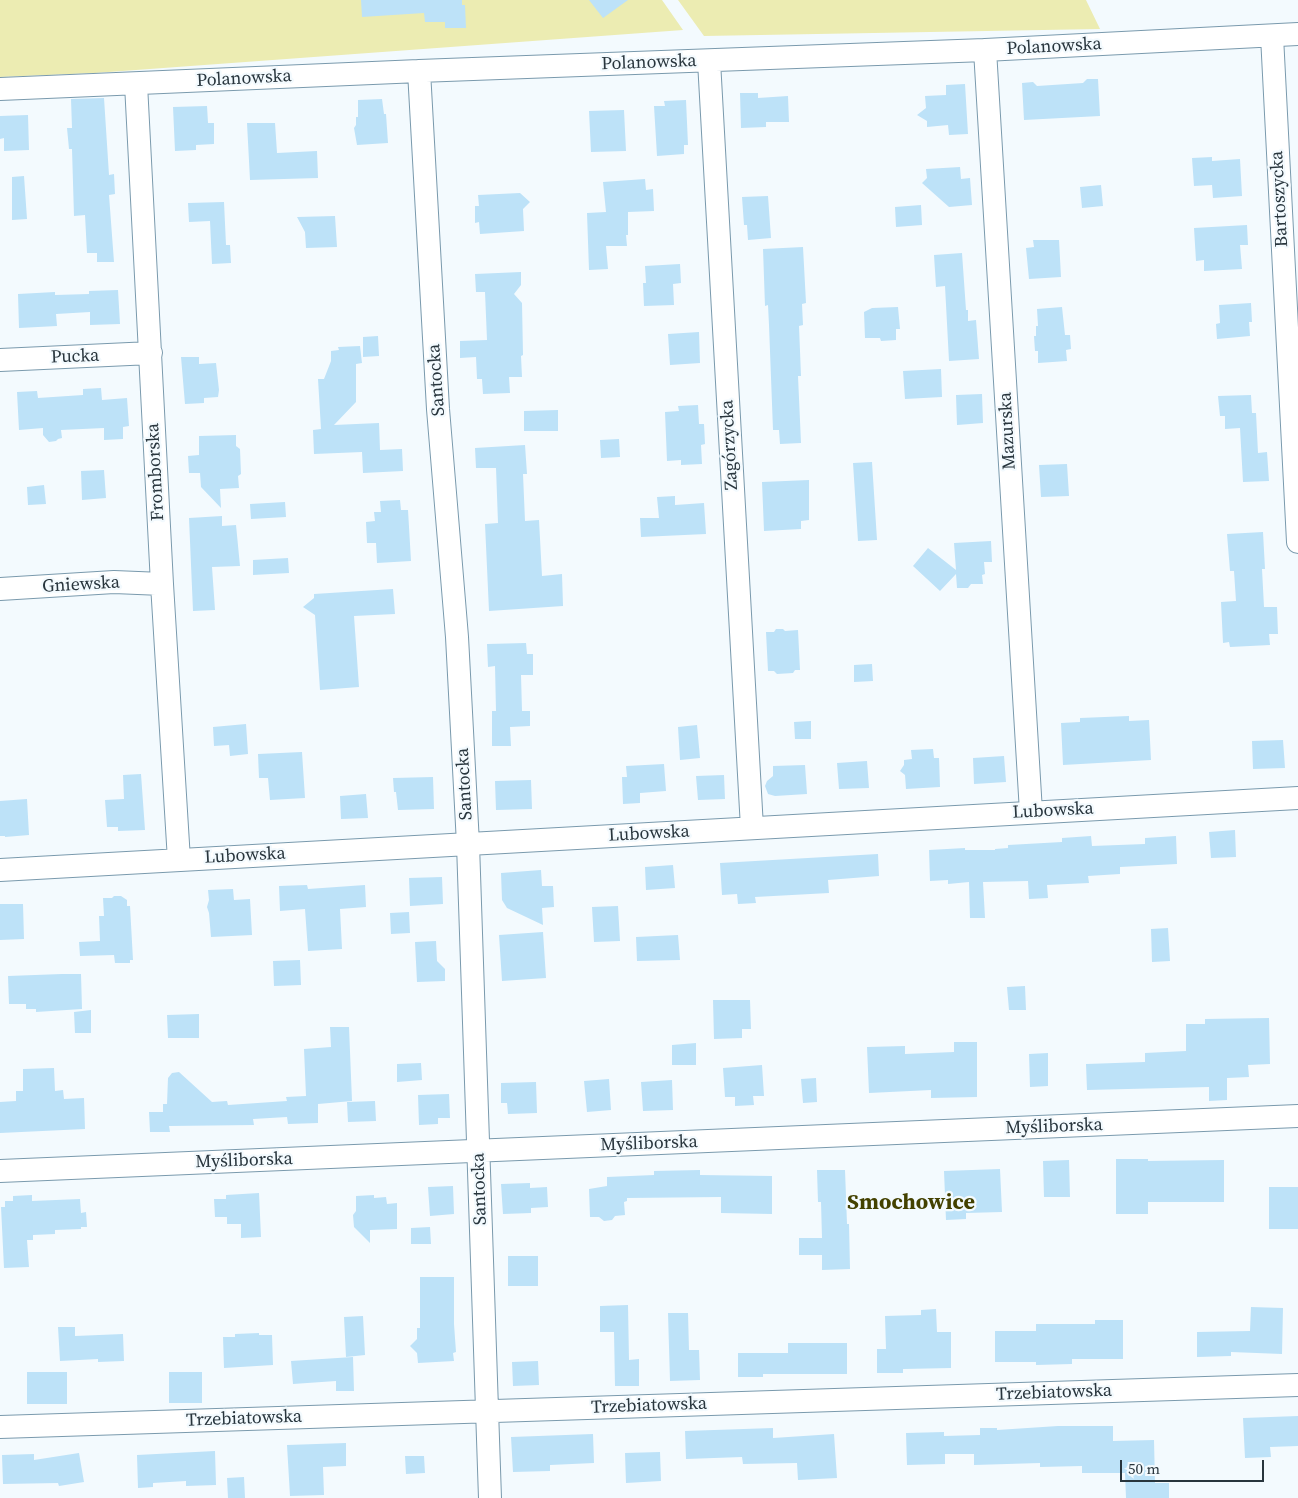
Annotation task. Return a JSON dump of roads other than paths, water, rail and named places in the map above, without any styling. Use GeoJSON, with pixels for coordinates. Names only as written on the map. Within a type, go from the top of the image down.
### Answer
{"type":"FeatureCollection","features":[{"type":"Feature","properties":{"kind":"street","name":"Polanowska"},"geometry":{"type":"LineString","coordinates":[[0,89],[985,50],[1298,34]]}},
{"type":"Feature","properties":{"kind":"street","name":"Bartoszycka"},"geometry":{"type":"LineString","coordinates":[[1272,36],[1298,542]]}},
{"type":"Feature","properties":{"kind":"street","name":"Mazurska"},"geometry":{"type":"LineString","coordinates":[[985,50],[1030,812]]}},
{"type":"Feature","properties":{"kind":"street","name":"Zagórzycka"},"geometry":{"type":"LineString","coordinates":[[709,61],[752,828]]}},
{"type":"Feature","properties":{"kind":"street","name":"Santocka"},"geometry":{"type":"LineString","coordinates":[[419,71],[438,409],[457,637],[468,844],[490,1498]]}},
{"type":"Feature","properties":{"kind":"street","name":"Fromborska"},"geometry":{"type":"LineString","coordinates":[[136,84],[162,584],[179,860]]}},
{"type":"Feature","properties":{"kind":"street","name":"Pucka"},"geometry":{"type":"LineString","coordinates":[[0,360],[151,353]]}},
{"type":"Feature","properties":{"kind":"street","name":"Gniewska"},"geometry":{"type":"LineString","coordinates":[[0,589],[114,582],[162,584]]}},
{"type":"Feature","properties":{"kind":"street","name":"Lubowska"},"geometry":{"type":"LineString","coordinates":[[0,870],[1298,798]]}},
{"type":"Feature","properties":{"kind":"street","name":"Myśliborska"},"geometry":{"type":"LineString","coordinates":[[0,1171],[1298,1116]]}},
{"type":"Feature","properties":{"kind":"street","name":"Trzebiatowska"},"geometry":{"type":"LineString","coordinates":[[0,1427],[1298,1385]]}},
{"type":"Feature","properties":{"kind":"district","name":"Smochowice"},"geometry":{"type":"Point","coordinates":[911,1203]}}]}
